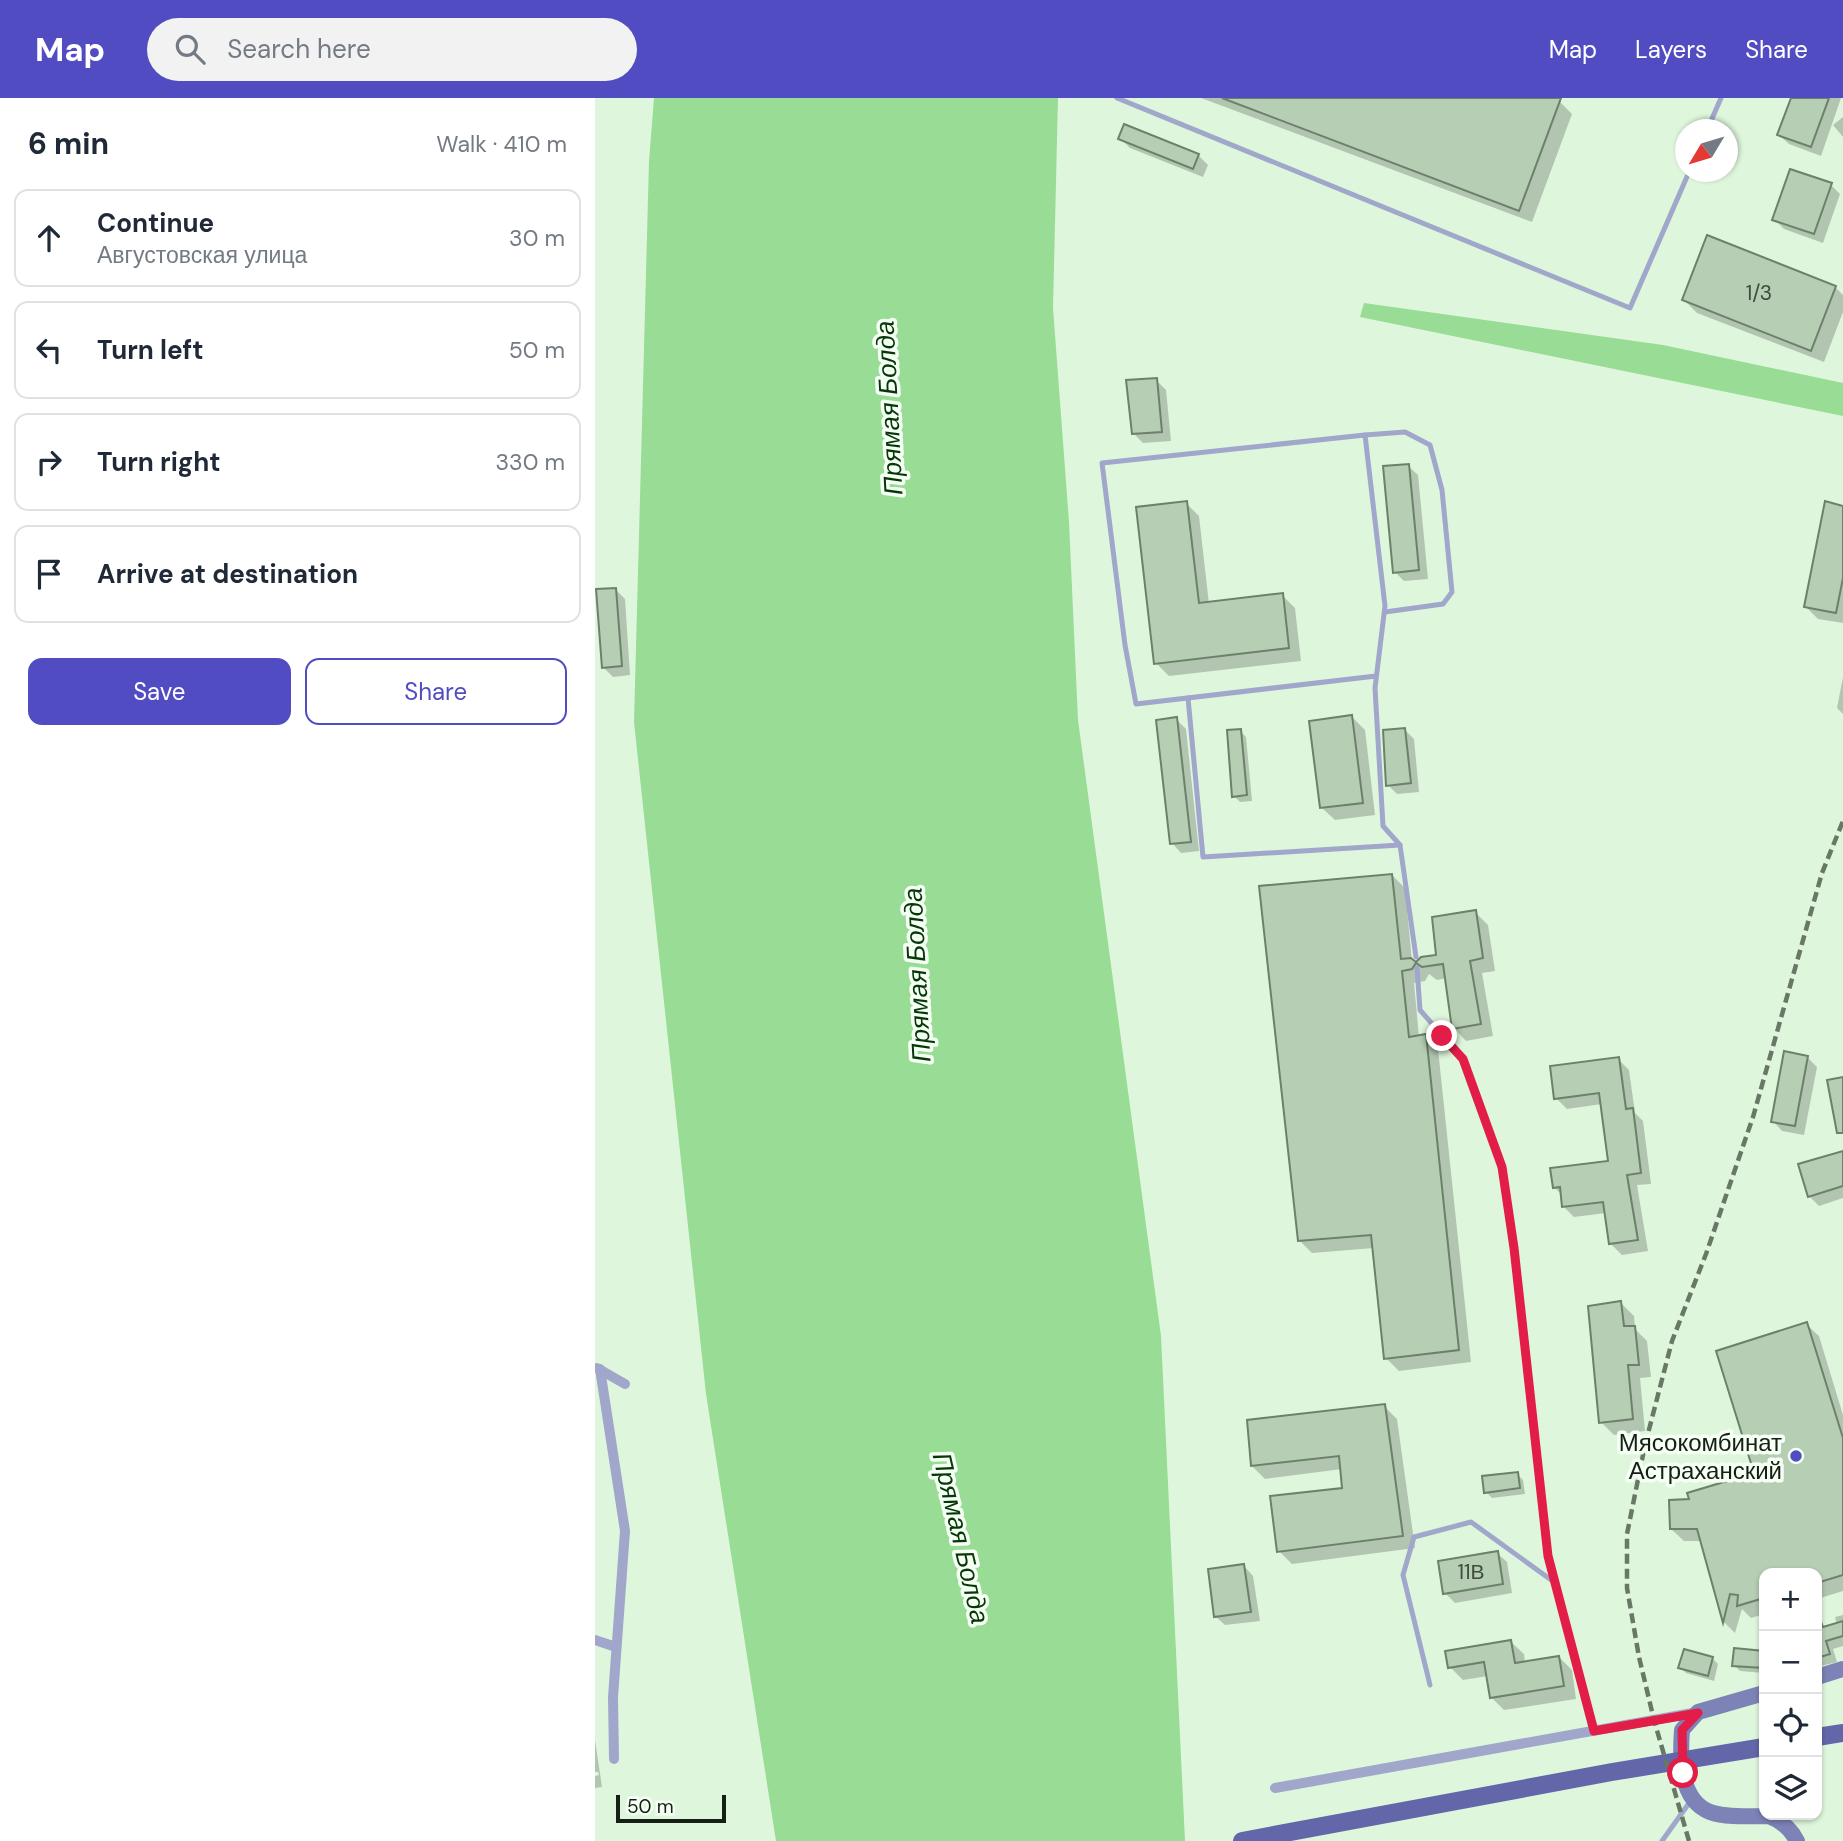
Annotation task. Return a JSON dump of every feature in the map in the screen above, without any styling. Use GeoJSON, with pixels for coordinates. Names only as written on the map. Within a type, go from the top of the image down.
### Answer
{"type":"FeatureCollection","features":[{"type":"Feature","properties":{"kind":"main road"},"geometry":{"type":"LineString","coordinates":[[1822,1736],[1843,1733]]}},
{"type":"Feature","properties":{"kind":"main road"},"geometry":{"type":"LineString","coordinates":[[1242,1841],[1756,1748]]}},
{"type":"Feature","properties":{"kind":"street"},"geometry":{"type":"LineString","coordinates":[[597,1368],[625,1384]]}},
{"type":"Feature","properties":{"kind":"street"},"geometry":{"type":"LineString","coordinates":[[597,1368],[625,1531],[613,1697],[614,1759]]}},
{"type":"Feature","properties":{"kind":"street"},"geometry":{"type":"LineString","coordinates":[[595,1640],[616,1647]]}},
{"type":"Feature","properties":{"kind":"street"},"geometry":{"type":"LineString","coordinates":[[1822,1675],[1843,1669]]}},
{"type":"Feature","properties":{"kind":"street"},"geometry":{"type":"LineString","coordinates":[[1275,1788],[1698,1713],[1761,1694]]}},
{"type":"Feature","properties":{"kind":"street"},"geometry":{"type":"LineString","coordinates":[[1698,1713],[1682,1730],[1683,1773],[1692,1799],[1710,1812],[1778,1819],[1797,1841]]}},
{"type":"Feature","properties":{"kind":"lane"},"geometry":{"type":"LineString","coordinates":[[1117,98],[1630,308],[1685,182]]}},
{"type":"Feature","properties":{"kind":"lane"},"geometry":{"type":"LineString","coordinates":[[1712,119],[1721,98]]}},
{"type":"Feature","properties":{"kind":"lane"},"geometry":{"type":"LineString","coordinates":[[1377,676],[1136,704],[1125,645],[1102,463],[1405,432],[1430,445],[1442,490],[1452,592],[1443,604],[1385,612]]}},
{"type":"Feature","properties":{"kind":"lane"},"geometry":{"type":"LineString","coordinates":[[1365,435],[1385,612],[1375,688],[1383,826],[1400,845],[1416,957]]}},
{"type":"Feature","properties":{"kind":"lane"},"geometry":{"type":"LineString","coordinates":[[1188,698],[1203,857],[1400,845]]}},
{"type":"Feature","properties":{"kind":"lane"},"geometry":{"type":"LineString","coordinates":[[1417,968],[1420,1010],[1463,1059],[1502,1167],[1514,1248],[1548,1556],[1594,1731]]}},
{"type":"Feature","properties":{"kind":"lane"},"geometry":{"type":"LineString","coordinates":[[1430,1685],[1403,1575],[1414,1537],[1471,1522],[1554,1581]]}},
{"type":"Feature","properties":{"kind":"lane"},"geometry":{"type":"LineString","coordinates":[[1662,1841],[1692,1799]]}},
{"type":"Feature","properties":{"kind":"water","name":"Прямая Болда"},"geometry":{"type":"Polygon","coordinates":[[[654,98],[1058,98],[1053,308],[1069,522],[1078,720],[1161,1336],[1185,1841],[776,1841],[706,1394],[634,722],[649,161],[654,98]]]}},
{"type":"Feature","properties":{"kind":"water"},"geometry":{"type":"Polygon","coordinates":[[[1364,303],[1663,345],[1843,383],[1843,416],[1360,317],[1364,303]]]}},
{"type":"Feature","properties":{"kind":"building"},"geometry":{"type":"Polygon","coordinates":[[[1222,98],[1561,98],[1519,211],[1222,98]]]}},
{"type":"Feature","properties":{"kind":"building"},"geometry":{"type":"Polygon","coordinates":[[[1791,98],[1829,98],[1811,147],[1777,135],[1791,98]]]}},
{"type":"Feature","properties":{"kind":"building"},"geometry":{"type":"Polygon","coordinates":[[[1124,124],[1199,154],[1193,169],[1118,139],[1124,124]]]}},
{"type":"Feature","properties":{"kind":"building"},"geometry":{"type":"Polygon","coordinates":[[[1790,169],[1832,183],[1814,234],[1772,220],[1790,169]]]}},
{"type":"Feature","properties":{"kind":"building"},"geometry":{"type":"Polygon","coordinates":[[[1707,235],[1836,286],[1811,351],[1682,300],[1707,235]]]}},
{"type":"Feature","properties":{"kind":"building"},"geometry":{"type":"Polygon","coordinates":[[[1157,378],[1162,432],[1132,434],[1126,380],[1157,378]]]}},
{"type":"Feature","properties":{"kind":"building"},"geometry":{"type":"Polygon","coordinates":[[[1409,464],[1419,570],[1393,573],[1383,466],[1409,464]]]}},
{"type":"Feature","properties":{"kind":"building"},"geometry":{"type":"Polygon","coordinates":[[[1187,501],[1199,603],[1283,593],[1289,648],[1154,664],[1136,507],[1187,501]]]}},
{"type":"Feature","properties":{"kind":"building"},"geometry":{"type":"Polygon","coordinates":[[[1825,501],[1843,506],[1843,578],[1836,613],[1804,607],[1825,501]]]}},
{"type":"Feature","properties":{"kind":"building"},"geometry":{"type":"Polygon","coordinates":[[[616,588],[622,666],[602,668],[596,589],[616,588]]]}},
{"type":"Feature","properties":{"kind":"building"},"geometry":{"type":"Polygon","coordinates":[[[1352,715],[1363,803],[1320,808],[1309,721],[1352,715]]]}},
{"type":"Feature","properties":{"kind":"building"},"geometry":{"type":"Polygon","coordinates":[[[1177,717],[1191,842],[1170,844],[1156,720],[1177,717]]]}},
{"type":"Feature","properties":{"kind":"building"},"geometry":{"type":"Polygon","coordinates":[[[1405,728],[1411,783],[1386,786],[1383,730],[1405,728]]]}},
{"type":"Feature","properties":{"kind":"building"},"geometry":{"type":"Polygon","coordinates":[[[1241,729],[1247,795],[1232,797],[1227,730],[1241,729]]]}},
{"type":"Feature","properties":{"kind":"building"},"geometry":{"type":"Polygon","coordinates":[[[1392,874],[1401,959],[1411,958],[1416,962],[1421,957],[1436,955],[1432,917],[1476,910],[1483,958],[1470,961],[1481,1024],[1452,1029],[1443,964],[1422,967],[1416,963],[1412,969],[1402,971],[1409,1037],[1426,1034],[1459,1350],[1384,1359],[1371,1235],[1298,1241],[1259,886],[1392,874]]]}},
{"type":"Feature","properties":{"kind":"building"},"geometry":{"type":"Polygon","coordinates":[[[1784,1051],[1808,1056],[1795,1126],[1771,1122],[1784,1051]]]}},
{"type":"Feature","properties":{"kind":"building"},"geometry":{"type":"Polygon","coordinates":[[[1619,1057],[1626,1109],[1633,1108],[1641,1173],[1627,1175],[1638,1240],[1609,1244],[1603,1202],[1562,1207],[1560,1187],[1553,1188],[1550,1168],[1608,1161],[1599,1093],[1554,1099],[1550,1066],[1619,1057]]]}},
{"type":"Feature","properties":{"kind":"building"},"geometry":{"type":"Polygon","coordinates":[[[1843,1077],[1843,1133],[1837,1133],[1827,1080],[1843,1077]]]}},
{"type":"Feature","properties":{"kind":"building"},"geometry":{"type":"Polygon","coordinates":[[[1843,1151],[1843,1186],[1808,1197],[1798,1164],[1843,1151]]]}},
{"type":"Feature","properties":{"kind":"building"},"geometry":{"type":"Polygon","coordinates":[[[1621,1301],[1624,1326],[1635,1326],[1639,1365],[1628,1365],[1633,1419],[1599,1423],[1588,1306],[1621,1301]]]}},
{"type":"Feature","properties":{"kind":"building","name":"Мясокомбинат Астраханский"},"geometry":{"type":"Polygon","coordinates":[[[1807,1322],[1843,1438],[1843,1575],[1822,1581],[1822,1568],[1759,1568],[1759,1599],[1737,1606],[1738,1595],[1730,1594],[1723,1623],[1697,1529],[1670,1529],[1669,1500],[1689,1499],[1687,1493],[1754,1473],[1716,1351],[1807,1322]]]}},
{"type":"Feature","properties":{"kind":"building"},"geometry":{"type":"Polygon","coordinates":[[[1385,1404],[1403,1536],[1277,1552],[1270,1496],[1342,1488],[1339,1456],[1251,1466],[1247,1420],[1385,1404]]]}},
{"type":"Feature","properties":{"kind":"building"},"geometry":{"type":"Polygon","coordinates":[[[1518,1472],[1520,1488],[1484,1493],[1482,1476],[1518,1472]]]}},
{"type":"Feature","properties":{"kind":"building"},"geometry":{"type":"Polygon","coordinates":[[[1498,1551],[1503,1584],[1443,1594],[1438,1561],[1498,1551]]]}},
{"type":"Feature","properties":{"kind":"building"},"geometry":{"type":"Polygon","coordinates":[[[1244,1564],[1251,1612],[1214,1617],[1208,1569],[1244,1564]]]}},
{"type":"Feature","properties":{"kind":"building"},"geometry":{"type":"Polygon","coordinates":[[[1843,1621],[1843,1636],[1826,1641],[1830,1654],[1822,1656],[1822,1624],[1823,1627],[1843,1621]]]}},
{"type":"Feature","properties":{"kind":"building"},"geometry":{"type":"Polygon","coordinates":[[[1511,1640],[1515,1663],[1559,1656],[1564,1686],[1490,1698],[1484,1662],[1448,1668],[1445,1651],[1511,1640]]]}},
{"type":"Feature","properties":{"kind":"building"},"geometry":{"type":"Polygon","coordinates":[[[1734,1648],[1759,1650],[1759,1668],[1732,1666],[1734,1648]]]}},
{"type":"Feature","properties":{"kind":"building"},"geometry":{"type":"Polygon","coordinates":[[[1684,1649],[1713,1657],[1708,1676],[1678,1668],[1684,1649]]]}},
{"type":"Feature","properties":{"kind":"railway"},"geometry":{"type":"LineString","coordinates":[[1689,1841],[1639,1657],[1627,1588],[1627,1534],[1645,1445],[1672,1341],[1706,1254],[1753,1117],[1822,873],[1843,821]]}},
{"type":"Feature","properties":{"kind":"place","name":"Мясокомбинат Астраханский"},"geometry":{"type":"Point","coordinates":[1796,1456]}},
{"type":"Feature","properties":{"kind":"route"},"geometry":{"type":"LineString","coordinates":[[1442,1036],[1463,1059],[1502,1167],[1514,1248],[1548,1556],[1594,1731],[1698,1713],[1682,1730],[1683,1773]]}}]}
